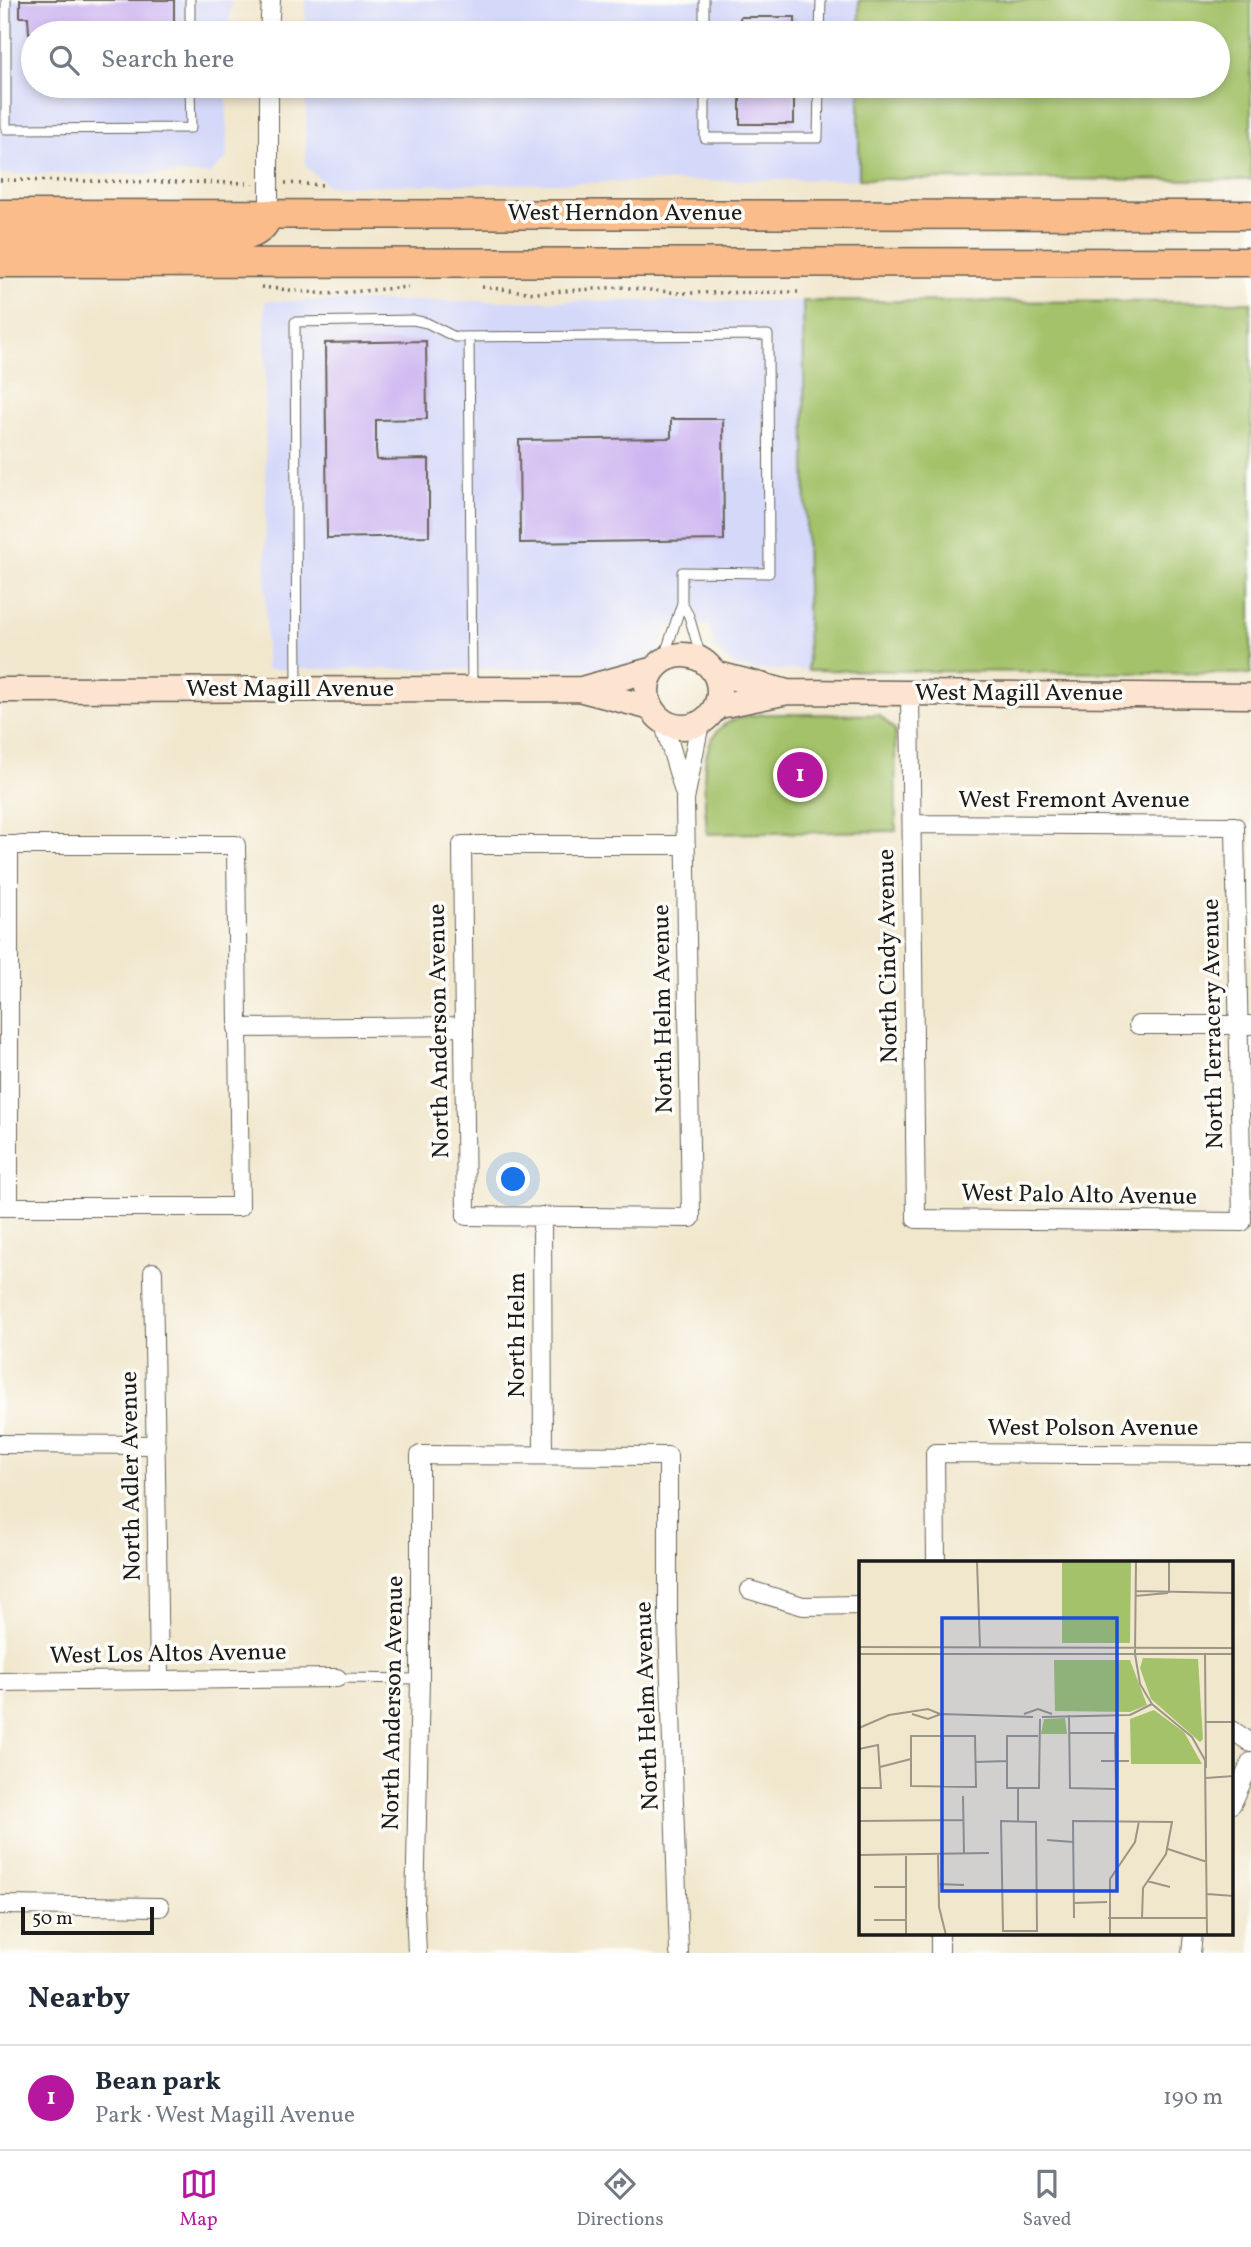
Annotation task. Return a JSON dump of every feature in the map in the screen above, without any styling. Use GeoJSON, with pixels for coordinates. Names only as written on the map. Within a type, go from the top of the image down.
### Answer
{"type":"FeatureCollection","features":[{"type":"Feature","properties":{"kind":"main road","name":"West Herndon Avenue"},"geometry":{"type":"LineString","coordinates":[[0,214],[1251,215]]}},
{"type":"Feature","properties":{"kind":"main road"},"geometry":{"type":"LineString","coordinates":[[0,240],[233,239],[258,231],[265,225],[268,214]]}},
{"type":"Feature","properties":{"kind":"main road","name":"West Herndon Avenue"},"geometry":{"type":"LineString","coordinates":[[0,263],[1251,262]]}},
{"type":"Feature","properties":{"kind":"street"},"geometry":{"type":"LineString","coordinates":[[270,21],[271,0]]}},
{"type":"Feature","properties":{"kind":"street"},"geometry":{"type":"LineString","coordinates":[[268,98],[268,214]]}},
{"type":"Feature","properties":{"kind":"street"},"geometry":{"type":"LineString","coordinates":[[686,654],[708,667],[719,690],[708,715],[675,726],[657,714],[647,694],[648,681],[658,664],[686,654]]}},
{"type":"Feature","properties":{"kind":"street","name":"West Magill Avenue"},"geometry":{"type":"LineString","coordinates":[[581,690],[658,664]]}},
{"type":"Feature","properties":{"kind":"street","name":"West Magill Avenue"},"geometry":{"type":"LineString","coordinates":[[708,667],[788,692]]}},
{"type":"Feature","properties":{"kind":"street","name":"West Magill Avenue"},"geometry":{"type":"LineString","coordinates":[[0,690],[581,690],[657,714]]}},
{"type":"Feature","properties":{"kind":"street","name":"West Magill Avenue"},"geometry":{"type":"LineString","coordinates":[[708,715],[788,692],[1251,695]]}},
{"type":"Feature","properties":{"kind":"street","name":"North Cindy Avenue"},"geometry":{"type":"LineString","coordinates":[[910,693],[916,1219]]}},
{"type":"Feature","properties":{"kind":"street","name":"North Helm Avenue"},"geometry":{"type":"LineString","coordinates":[[657,714],[685,799]]}},
{"type":"Feature","properties":{"kind":"street","name":"North Helm Avenue"},"geometry":{"type":"LineString","coordinates":[[542,1216],[691,1218],[685,799],[708,715]]}},
{"type":"Feature","properties":{"kind":"street","name":"West Fremont Avenue"},"geometry":{"type":"LineString","coordinates":[[912,824],[1235,826]]}},
{"type":"Feature","properties":{"kind":"street","name":"North Terracery Avenue"},"geometry":{"type":"LineString","coordinates":[[1235,826],[1245,1025],[1242,1222]]}},
{"type":"Feature","properties":{"kind":"street"},"geometry":{"type":"LineString","coordinates":[[5,845],[236,845],[240,1208],[5,1207],[5,845]]}},
{"type":"Feature","properties":{"kind":"street","name":"North Anderson Avenue"},"geometry":{"type":"LineString","coordinates":[[542,1216],[466,1216],[462,845],[686,845]]}},
{"type":"Feature","properties":{"kind":"street"},"geometry":{"type":"LineString","coordinates":[[1138,1025],[1245,1025]]}},
{"type":"Feature","properties":{"kind":"street"},"geometry":{"type":"LineString","coordinates":[[237,1028],[464,1026]]}},
{"type":"Feature","properties":{"kind":"street","name":"North Helm"},"geometry":{"type":"LineString","coordinates":[[542,1216],[543,1454]]}},
{"type":"Feature","properties":{"kind":"street","name":"West Palo Alto Avenue"},"geometry":{"type":"LineString","coordinates":[[916,1219],[1242,1222]]}},
{"type":"Feature","properties":{"kind":"street","name":"North Adler Avenue"},"geometry":{"type":"LineString","coordinates":[[153,1272],[159,1679]]}},
{"type":"Feature","properties":{"kind":"street"},"geometry":{"type":"LineString","coordinates":[[0,1444],[156,1445]]}},
{"type":"Feature","properties":{"kind":"street","name":"West Polson Avenue"},"geometry":{"type":"LineString","coordinates":[[936,1561],[935,1453],[1251,1455]]}},
{"type":"Feature","properties":{"kind":"street","name":"North Helm Avenue"},"geometry":{"type":"LineString","coordinates":[[543,1454],[668,1456],[668,1621],[679,1953]]}},
{"type":"Feature","properties":{"kind":"street","name":"North Anderson Avenue"},"geometry":{"type":"LineString","coordinates":[[417,1953],[415,1910],[420,1679],[420,1455],[543,1454]]}},
{"type":"Feature","properties":{"kind":"street"},"geometry":{"type":"LineString","coordinates":[[750,1590],[803,1606],[859,1605]]}},
{"type":"Feature","properties":{"kind":"street","name":"West Los Altos Avenue"},"geometry":{"type":"LineString","coordinates":[[0,1682],[337,1678]]}},
{"type":"Feature","properties":{"kind":"street"},"geometry":{"type":"LineString","coordinates":[[1234,1731],[1251,1742]]}},
{"type":"Feature","properties":{"kind":"street"},"geometry":{"type":"LineString","coordinates":[[1234,1800],[1251,1762]]}},
{"type":"Feature","properties":{"kind":"street"},"geometry":{"type":"LineString","coordinates":[[0,1905],[160,1907]]}},
{"type":"Feature","properties":{"kind":"lane"},"geometry":{"type":"LineString","coordinates":[[6,0],[6,129],[191,128],[190,98]]}},
{"type":"Feature","properties":{"kind":"lane"},"geometry":{"type":"LineString","coordinates":[[190,0],[190,21]]}},
{"type":"Feature","properties":{"kind":"lane"},"geometry":{"type":"LineString","coordinates":[[704,0],[704,21]]}},
{"type":"Feature","properties":{"kind":"lane"},"geometry":{"type":"LineString","coordinates":[[820,21],[821,0]]}},
{"type":"Feature","properties":{"kind":"lane"},"geometry":{"type":"LineString","coordinates":[[705,98],[705,138],[818,138],[819,98]]}},
{"type":"Feature","properties":{"kind":"lane"},"geometry":{"type":"LineString","coordinates":[[297,690],[295,321],[413,320],[427,323],[445,334],[469,337],[768,335],[769,573],[682,572],[682,603],[658,664]]}},
{"type":"Feature","properties":{"kind":"lane"},"geometry":{"type":"LineString","coordinates":[[469,337],[472,690]]}},
{"type":"Feature","properties":{"kind":"lane"},"geometry":{"type":"LineString","coordinates":[[682,603],[708,667]]}},
{"type":"Feature","properties":{"kind":"lane"},"geometry":{"type":"LineString","coordinates":[[337,1678],[420,1679]]}},
{"type":"Feature","properties":{"kind":"path"},"geometry":{"type":"LineString","coordinates":[[0,180],[191,180],[219,183]]}},
{"type":"Feature","properties":{"kind":"path"},"geometry":{"type":"LineString","coordinates":[[310,183],[324,185]]}},
{"type":"Feature","properties":{"kind":"path"},"geometry":{"type":"LineString","coordinates":[[261,287],[327,294],[419,286]]}},
{"type":"Feature","properties":{"kind":"path"},"geometry":{"type":"LineString","coordinates":[[471,286],[536,293],[620,287],[680,293],[798,292]]}},
{"type":"Feature","properties":{"kind":"shaded area"},"geometry":{"type":"Polygon","coordinates":[[[0,0],[232,0],[229,21],[21,21],[21,98],[227,98],[227,158],[210,174],[0,174],[0,0]]]}},
{"type":"Feature","properties":{"kind":"shaded area"},"geometry":{"type":"Polygon","coordinates":[[[305,0],[859,0],[859,21],[306,21],[305,0]]]}},
{"type":"Feature","properties":{"kind":"shaded area"},"geometry":{"type":"Polygon","coordinates":[[[306,98],[859,98],[859,179],[328,186],[306,167],[306,98]]]}},
{"type":"Feature","properties":{"kind":"shaded area"},"geometry":{"type":"Polygon","coordinates":[[[265,301],[803,301],[807,670],[752,670],[735,666],[715,649],[709,625],[665,626],[663,640],[656,654],[631,669],[266,669],[265,301]]]}},
{"type":"Feature","properties":{"kind":"green space"},"geometry":{"type":"Polygon","coordinates":[[[859,0],[1251,0],[1251,180],[859,179],[859,98],[1230,98],[1230,21],[859,21],[859,0]]]}},
{"type":"Feature","properties":{"kind":"green space"},"geometry":{"type":"Polygon","coordinates":[[[803,301],[1251,302],[1251,674],[808,670],[803,301]]]}},
{"type":"Feature","properties":{"kind":"green space"},"geometry":{"type":"Polygon","coordinates":[[[769,714],[879,715],[895,730],[896,831],[707,834],[704,772],[711,741],[719,729],[740,718],[769,714]]]}},
{"type":"Feature","properties":{"kind":"building"},"geometry":{"type":"Polygon","coordinates":[[[20,0],[174,0],[174,21],[28,21],[28,17],[20,17],[20,0]]]}},
{"type":"Feature","properties":{"kind":"building"},"geometry":{"type":"Polygon","coordinates":[[[740,17],[795,17],[795,21],[740,21],[740,17]]]}},
{"type":"Feature","properties":{"kind":"building"},"geometry":{"type":"Polygon","coordinates":[[[740,98],[794,98],[794,124],[740,124],[740,98]]]}},
{"type":"Feature","properties":{"kind":"building"},"geometry":{"type":"Polygon","coordinates":[[[426,341],[427,419],[376,420],[376,449],[377,460],[429,459],[429,536],[327,538],[325,343],[426,341]]]}},
{"type":"Feature","properties":{"kind":"building"},"geometry":{"type":"Polygon","coordinates":[[[671,419],[723,419],[724,540],[520,543],[519,440],[671,438],[671,419]]]}},
{"type":"Feature","properties":{"kind":"place","name":"Bean park"},"geometry":{"type":"Point","coordinates":[800,775]}}]}
